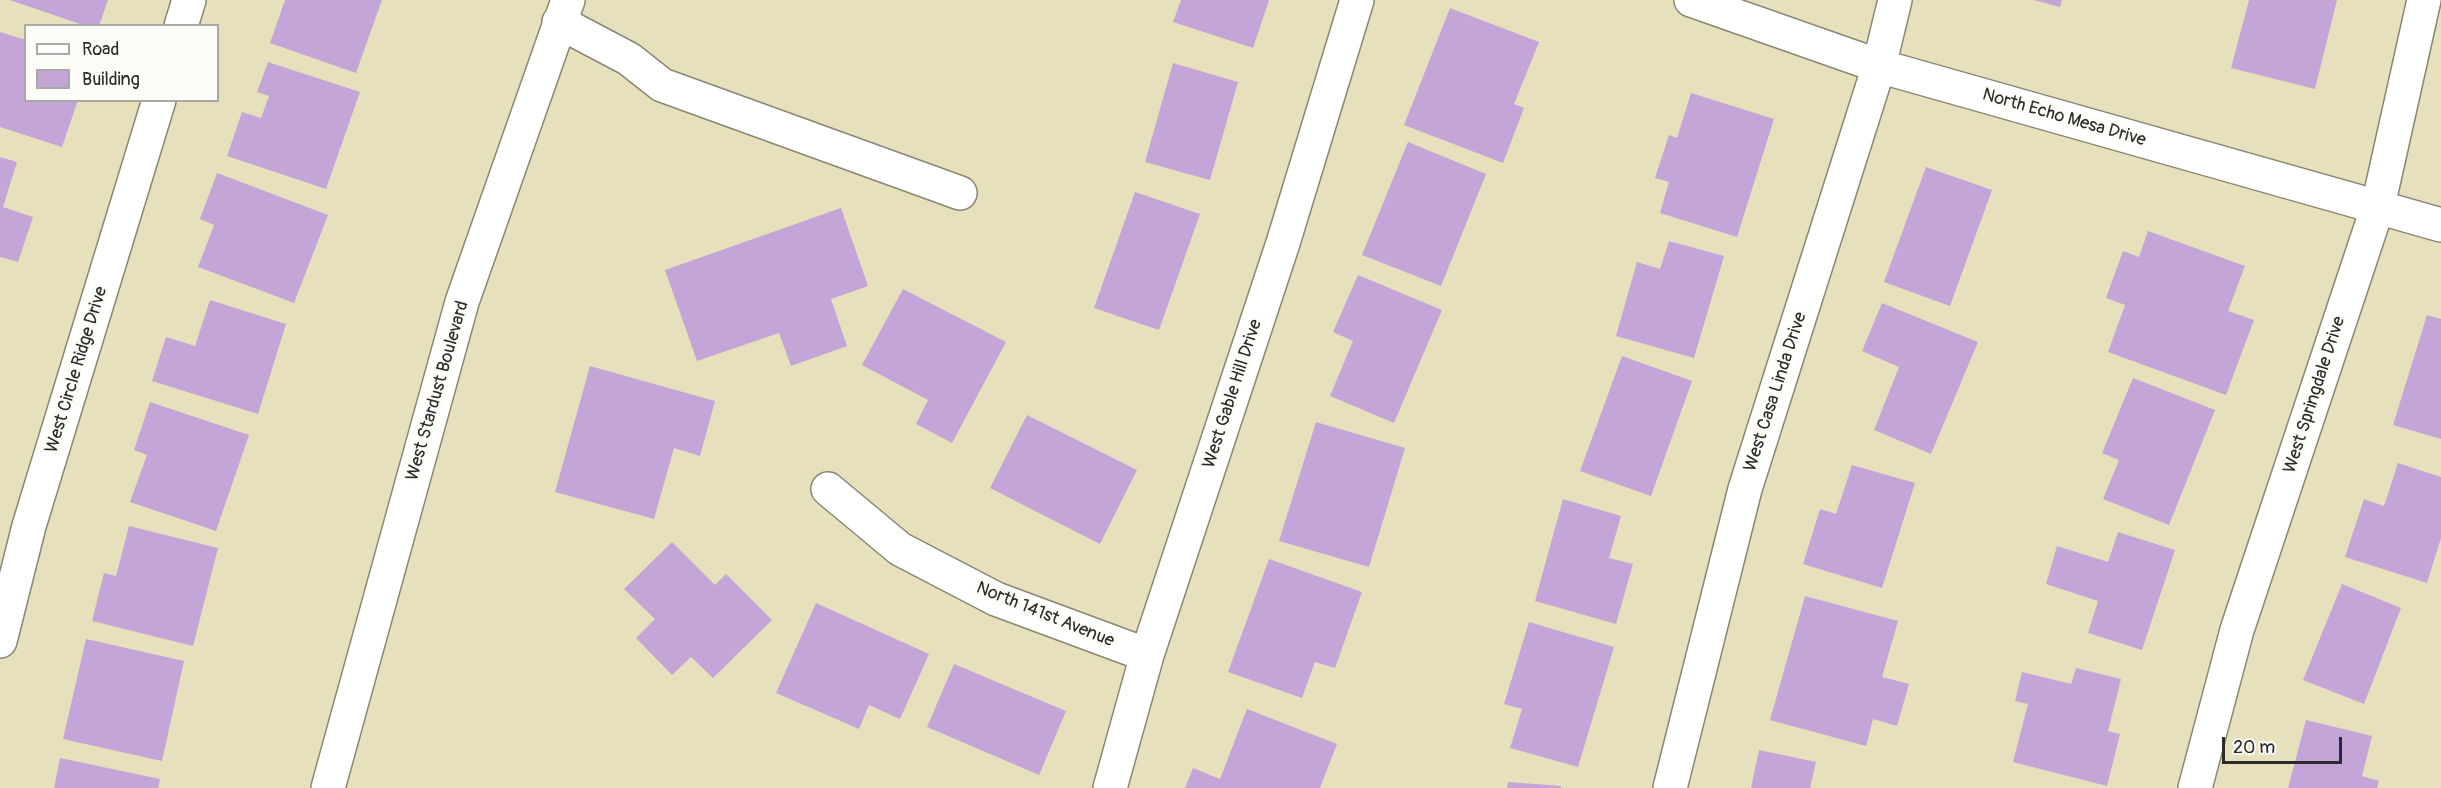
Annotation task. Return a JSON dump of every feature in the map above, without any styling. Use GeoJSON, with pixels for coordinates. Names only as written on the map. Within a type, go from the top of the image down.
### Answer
{"type":"FeatureCollection","features":[{"type":"Feature","properties":{"kind":"street"},"geometry":{"type":"LineString","coordinates":[[182,24],[189,0]]}},
{"type":"Feature","properties":{"kind":"street","name":"West Gable Hill Drive"},"geometry":{"type":"LineString","coordinates":[[1110,788],[1147,655],[1283,243],[1358,0]]}},
{"type":"Feature","properties":{"kind":"street","name":"North Echo Mesa Drive"},"geometry":{"type":"LineString","coordinates":[[1691,0],[1879,66],[2441,225]]}},
{"type":"Feature","properties":{"kind":"street","name":"West Casa Linda Drive"},"geometry":{"type":"LineString","coordinates":[[1670,788],[1745,489],[1879,66],[1895,0]]}},
{"type":"Feature","properties":{"kind":"street","name":"West Springdale Drive"},"geometry":{"type":"LineString","coordinates":[[2195,788],[2237,630],[2378,206],[2424,0]]}},
{"type":"Feature","properties":{"kind":"street"},"geometry":{"type":"LineString","coordinates":[[564,11],[662,85],[960,193]]}},
{"type":"Feature","properties":{"kind":"street","name":"West Stardust Boulevard"},"geometry":{"type":"LineString","coordinates":[[328,788],[462,302],[564,11]]}},
{"type":"Feature","properties":{"kind":"street","name":"West Circle Ridge Drive"},"geometry":{"type":"LineString","coordinates":[[0,640],[29,526],[158,102]]}},
{"type":"Feature","properties":{"kind":"street","name":"North 141st Avenue"},"geometry":{"type":"LineString","coordinates":[[828,489],[900,549],[996,599],[1147,655]]}},
{"type":"Feature","properties":{"kind":"building"},"geometry":{"type":"Polygon","coordinates":[[[10,0],[108,0],[100,24],[80,24],[10,0]]]}},
{"type":"Feature","properties":{"kind":"building"},"geometry":{"type":"Polygon","coordinates":[[[285,0],[382,0],[356,73],[270,43],[285,0]]]}},
{"type":"Feature","properties":{"kind":"building"},"geometry":{"type":"Polygon","coordinates":[[[1181,0],[1269,0],[1253,48],[1173,22],[1181,0]]]}},
{"type":"Feature","properties":{"kind":"building"},"geometry":{"type":"Polygon","coordinates":[[[2034,0],[2062,0],[2060,7],[2034,0]]]}},
{"type":"Feature","properties":{"kind":"building"},"geometry":{"type":"Polygon","coordinates":[[[2249,0],[2337,0],[2315,89],[2231,68],[2249,0]]]}},
{"type":"Feature","properties":{"kind":"building"},"geometry":{"type":"Polygon","coordinates":[[[1450,8],[1539,42],[1514,104],[1524,108],[1503,163],[1404,125],[1450,8]]]}},
{"type":"Feature","properties":{"kind":"building"},"geometry":{"type":"Polygon","coordinates":[[[0,32],[24,39],[24,102],[77,102],[62,147],[0,127],[0,32]]]}},
{"type":"Feature","properties":{"kind":"building"},"geometry":{"type":"Polygon","coordinates":[[[268,62],[360,92],[326,189],[227,156],[242,112],[261,118],[269,96],[257,92],[268,62]]]}},
{"type":"Feature","properties":{"kind":"building"},"geometry":{"type":"Polygon","coordinates":[[[1173,63],[1238,82],[1210,180],[1145,162],[1173,63]]]}},
{"type":"Feature","properties":{"kind":"building"},"geometry":{"type":"Polygon","coordinates":[[[1691,93],[1774,119],[1737,237],[1660,213],[1669,182],[1655,178],[1669,135],[1677,138],[1691,93]]]}},
{"type":"Feature","properties":{"kind":"building"},"geometry":{"type":"Polygon","coordinates":[[[1408,142],[1486,174],[1441,286],[1362,255],[1408,142]]]}},
{"type":"Feature","properties":{"kind":"building"},"geometry":{"type":"Polygon","coordinates":[[[0,157],[17,162],[3,207],[33,217],[18,262],[0,257],[0,157]]]}},
{"type":"Feature","properties":{"kind":"building"},"geometry":{"type":"Polygon","coordinates":[[[1926,167],[1992,190],[1950,306],[1884,282],[1926,167]]]}},
{"type":"Feature","properties":{"kind":"building"},"geometry":{"type":"Polygon","coordinates":[[[217,173],[328,215],[294,303],[198,267],[214,225],[200,219],[217,173]]]}},
{"type":"Feature","properties":{"kind":"building"},"geometry":{"type":"Polygon","coordinates":[[[1135,192],[1200,214],[1159,330],[1094,308],[1135,192]]]}},
{"type":"Feature","properties":{"kind":"building"},"geometry":{"type":"Polygon","coordinates":[[[841,208],[868,286],[831,299],[847,346],[791,366],[779,333],[697,361],[665,270],[841,208]]]}},
{"type":"Feature","properties":{"kind":"building"},"geometry":{"type":"Polygon","coordinates":[[[2148,231],[2245,266],[2228,311],[2254,320],[2226,395],[2108,352],[2125,305],[2106,298],[2123,251],[2139,257],[2148,231]]]}},
{"type":"Feature","properties":{"kind":"building"},"geometry":{"type":"Polygon","coordinates":[[[1669,241],[1724,256],[1694,358],[1616,336],[1637,262],[1660,269],[1669,241]]]}},
{"type":"Feature","properties":{"kind":"building"},"geometry":{"type":"Polygon","coordinates":[[[1358,275],[1442,310],[1394,423],[1330,396],[1353,341],[1333,332],[1358,275]]]}},
{"type":"Feature","properties":{"kind":"building"},"geometry":{"type":"Polygon","coordinates":[[[903,289],[1006,342],[952,443],[916,424],[928,400],[862,365],[903,289]]]}},
{"type":"Feature","properties":{"kind":"building"},"geometry":{"type":"Polygon","coordinates":[[[210,300],[286,324],[258,414],[152,381],[166,337],[195,346],[210,300]]]}},
{"type":"Feature","properties":{"kind":"building"},"geometry":{"type":"Polygon","coordinates":[[[1882,303],[1978,342],[1931,454],[1874,430],[1899,367],[1862,351],[1882,303]]]}},
{"type":"Feature","properties":{"kind":"building"},"geometry":{"type":"Polygon","coordinates":[[[2427,315],[2441,319],[2441,439],[2393,425],[2427,315]]]}},
{"type":"Feature","properties":{"kind":"building"},"geometry":{"type":"Polygon","coordinates":[[[1622,356],[1692,381],[1651,496],[1580,471],[1622,356]]]}},
{"type":"Feature","properties":{"kind":"building"},"geometry":{"type":"Polygon","coordinates":[[[590,366],[715,401],[700,456],[674,448],[654,519],[555,492],[590,366]]]}},
{"type":"Feature","properties":{"kind":"building"},"geometry":{"type":"Polygon","coordinates":[[[2133,378],[2215,410],[2169,525],[2103,499],[2119,460],[2102,453],[2133,378]]]}},
{"type":"Feature","properties":{"kind":"building"},"geometry":{"type":"Polygon","coordinates":[[[150,402],[249,435],[216,531],[130,502],[147,455],[134,450],[150,402]]]}},
{"type":"Feature","properties":{"kind":"building"},"geometry":{"type":"Polygon","coordinates":[[[1027,415],[1137,470],[1100,544],[990,488],[1027,415]]]}},
{"type":"Feature","properties":{"kind":"building"},"geometry":{"type":"Polygon","coordinates":[[[1316,422],[1405,448],[1369,567],[1279,541],[1316,422]]]}},
{"type":"Feature","properties":{"kind":"building"},"geometry":{"type":"Polygon","coordinates":[[[2398,463],[2441,477],[2441,538],[2427,583],[2345,557],[2364,499],[2384,506],[2398,463]]]}},
{"type":"Feature","properties":{"kind":"building"},"geometry":{"type":"Polygon","coordinates":[[[1852,465],[1915,483],[1882,588],[1803,564],[1820,509],[1836,514],[1852,465]]]}},
{"type":"Feature","properties":{"kind":"building"},"geometry":{"type":"Polygon","coordinates":[[[1563,499],[1621,516],[1609,558],[1633,564],[1616,624],[1535,601],[1563,499]]]}},
{"type":"Feature","properties":{"kind":"building"},"geometry":{"type":"Polygon","coordinates":[[[129,526],[218,548],[193,646],[92,621],[104,573],[116,576],[129,526]]]}},
{"type":"Feature","properties":{"kind":"building"},"geometry":{"type":"Polygon","coordinates":[[[2118,532],[2175,550],[2142,650],[2088,633],[2098,601],[2046,584],[2057,546],[2108,562],[2118,532]]]}},
{"type":"Feature","properties":{"kind":"building"},"geometry":{"type":"Polygon","coordinates":[[[672,542],[715,585],[726,574],[772,620],[713,678],[691,657],[672,675],[636,638],[655,619],[624,589],[672,542]]]}},
{"type":"Feature","properties":{"kind":"building"},"geometry":{"type":"Polygon","coordinates":[[[1269,559],[1362,592],[1335,668],[1315,662],[1302,698],[1228,672],[1269,559]]]}},
{"type":"Feature","properties":{"kind":"building"},"geometry":{"type":"Polygon","coordinates":[[[2342,584],[2401,608],[2364,704],[2303,680],[2342,584]]]}},
{"type":"Feature","properties":{"kind":"building"},"geometry":{"type":"Polygon","coordinates":[[[1805,596],[1898,621],[1882,677],[1909,684],[1897,726],[1873,719],[1866,746],[1770,720],[1805,596]]]}},
{"type":"Feature","properties":{"kind":"building"},"geometry":{"type":"Polygon","coordinates":[[[816,603],[929,654],[900,719],[869,705],[859,729],[776,693],[816,603]]]}},
{"type":"Feature","properties":{"kind":"building"},"geometry":{"type":"Polygon","coordinates":[[[1529,622],[1614,647],[1578,767],[1510,748],[1522,709],[1504,704],[1529,622]]]}},
{"type":"Feature","properties":{"kind":"building"},"geometry":{"type":"Polygon","coordinates":[[[86,639],[184,661],[162,761],[63,739],[86,639]]]}},
{"type":"Feature","properties":{"kind":"building"},"geometry":{"type":"Polygon","coordinates":[[[954,664],[1066,711],[1039,775],[927,727],[954,664]]]}},
{"type":"Feature","properties":{"kind":"building"},"geometry":{"type":"Polygon","coordinates":[[[2076,668],[2121,679],[2108,731],[2120,734],[2107,786],[2013,762],[2028,704],[2015,701],[2022,672],[2071,684],[2076,668]]]}},
{"type":"Feature","properties":{"kind":"building"},"geometry":{"type":"Polygon","coordinates":[[[1247,709],[1337,744],[1320,788],[1185,788],[1193,768],[1220,779],[1247,709]]]}},
{"type":"Feature","properties":{"kind":"building"},"geometry":{"type":"Polygon","coordinates":[[[2306,720],[2372,736],[2362,776],[2379,781],[2377,788],[2288,788],[2306,720]]]}},
{"type":"Feature","properties":{"kind":"building"},"geometry":{"type":"Polygon","coordinates":[[[1759,750],[1816,762],[1810,788],[1751,788],[1759,750]]]}},
{"type":"Feature","properties":{"kind":"building"},"geometry":{"type":"Polygon","coordinates":[[[60,758],[160,779],[158,788],[54,788],[60,758]]]}},
{"type":"Feature","properties":{"kind":"building"},"geometry":{"type":"Polygon","coordinates":[[[1508,782],[1561,786],[1561,788],[1507,788],[1508,782]]]}}]}
